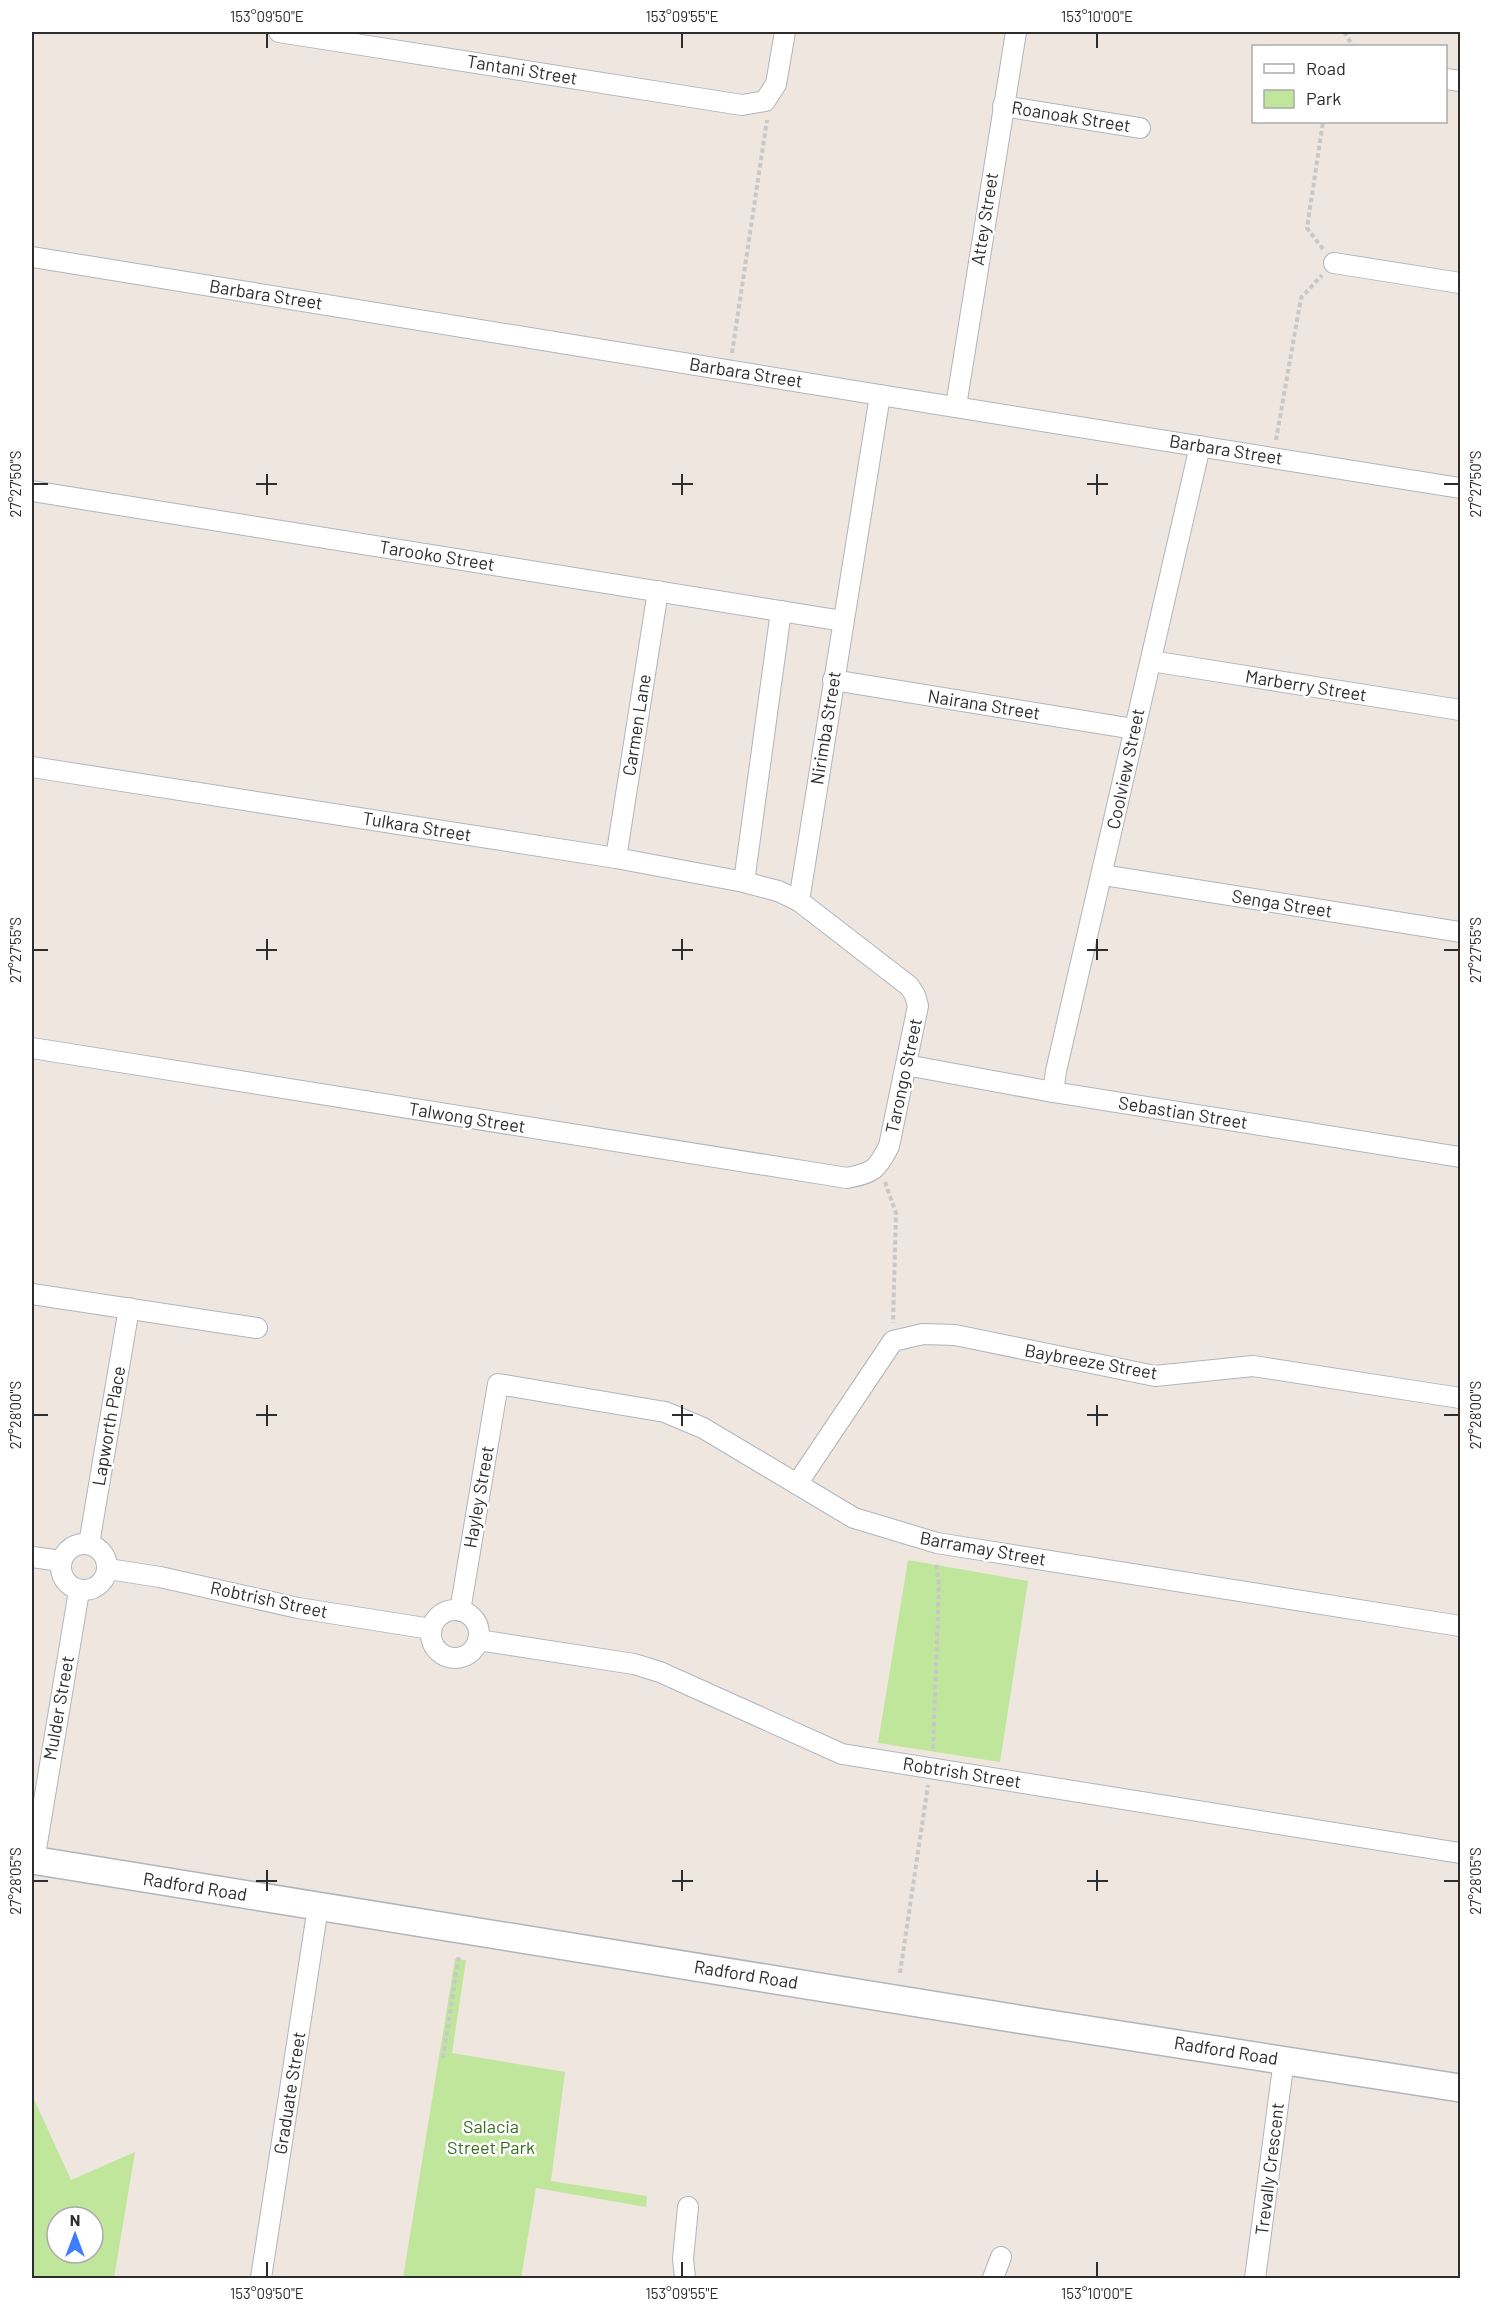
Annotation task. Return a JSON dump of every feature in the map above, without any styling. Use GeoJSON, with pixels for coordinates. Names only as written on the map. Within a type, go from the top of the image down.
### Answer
{"type":"FeatureCollection","features":[{"type":"Feature","properties":{"kind":"street","name":"Tantani Street"},"geometry":{"type":"LineString","coordinates":[[279,32],[742,105],[765,101]]}},
{"type":"Feature","properties":{"kind":"street"},"geometry":{"type":"LineString","coordinates":[[765,101],[776,84],[785,32]]}},
{"type":"Feature","properties":{"kind":"street","name":"Attey Street"},"geometry":{"type":"LineString","coordinates":[[956,406],[1016,32]]}},
{"type":"Feature","properties":{"kind":"street","name":"Roanoak Street"},"geometry":{"type":"LineString","coordinates":[[1003,106],[1140,128]]}},
{"type":"Feature","properties":{"kind":"street","name":"Barbara Street"},"geometry":{"type":"LineString","coordinates":[[32,257],[1461,488]]}},
{"type":"Feature","properties":{"kind":"street"},"geometry":{"type":"LineString","coordinates":[[1334,263],[1461,283]]}},
{"type":"Feature","properties":{"kind":"street","name":"Nirimba Street"},"geometry":{"type":"LineString","coordinates":[[799,901],[880,395]]}},
{"type":"Feature","properties":{"kind":"street","name":"Coolview Street"},"geometry":{"type":"LineString","coordinates":[[1053,1092],[1200,446]]}},
{"type":"Feature","properties":{"kind":"street","name":"Tarooko Street"},"geometry":{"type":"LineString","coordinates":[[32,491],[843,621]]}},
{"type":"Feature","properties":{"kind":"street","name":"Carmen Lane"},"geometry":{"type":"LineString","coordinates":[[616,858],[658,591]]}},
{"type":"Feature","properties":{"kind":"street"},"geometry":{"type":"LineString","coordinates":[[744,882],[781,611]]}},
{"type":"Feature","properties":{"kind":"street","name":"Marberry Street"},"geometry":{"type":"LineString","coordinates":[[1151,662],[1461,710]]}},
{"type":"Feature","properties":{"kind":"street","name":"Nairana Street"},"geometry":{"type":"LineString","coordinates":[[833,680],[1134,729]]}},
{"type":"Feature","properties":{"kind":"street","name":"Tulkara Street"},"geometry":{"type":"LineString","coordinates":[[32,767],[616,858],[744,882],[778,891],[799,901]]}},
{"type":"Feature","properties":{"kind":"street","name":"Senga Street"},"geometry":{"type":"LineString","coordinates":[[1103,875],[1461,933]]}},
{"type":"Feature","properties":{"kind":"street","name":"Tarongo Street"},"geometry":{"type":"LineString","coordinates":[[799,901],[909,986],[915,994],[918,1006],[889,1146],[879,1165]]}},
{"type":"Feature","properties":{"kind":"street","name":"Talwong Street"},"geometry":{"type":"LineString","coordinates":[[32,1048],[847,1178],[865,1174],[879,1165]]}},
{"type":"Feature","properties":{"kind":"street","name":"Sebastian Street"},"geometry":{"type":"LineString","coordinates":[[906,1065],[1053,1092],[1461,1157]]}},
{"type":"Feature","properties":{"kind":"street"},"geometry":{"type":"LineString","coordinates":[[32,1294],[257,1328]]}},
{"type":"Feature","properties":{"kind":"street","name":"Lapworth Place"},"geometry":{"type":"LineString","coordinates":[[89,1544],[129,1308]]}},
{"type":"Feature","properties":{"kind":"street","name":"Baybreeze Street"},"geometry":{"type":"LineString","coordinates":[[893,1341],[923,1334],[955,1335],[1155,1376],[1253,1366],[1461,1398]]}},
{"type":"Feature","properties":{"kind":"street"},"geometry":{"type":"LineString","coordinates":[[797,1484],[893,1341]]}},
{"type":"Feature","properties":{"kind":"street","name":"Barramay Street"},"geometry":{"type":"LineString","coordinates":[[498,1384],[665,1412],[703,1428],[854,1518],[938,1544],[1461,1626]]}},
{"type":"Feature","properties":{"kind":"street","name":"Hayley Street"},"geometry":{"type":"LineString","coordinates":[[460,1611],[498,1384]]}},
{"type":"Feature","properties":{"kind":"street"},"geometry":{"type":"LineString","coordinates":[[89,1544],[100,1549],[108,1569],[100,1585],[94,1589],[79,1591],[73,1589],[63,1579],[60,1571],[61,1561],[66,1551],[77,1545],[89,1544]]}},
{"type":"Feature","properties":{"kind":"street"},"geometry":{"type":"LineString","coordinates":[[32,1557],[61,1561]]}},
{"type":"Feature","properties":{"kind":"street","name":"Robtrish Street"},"geometry":{"type":"LineString","coordinates":[[108,1569],[160,1577],[298,1608],[431,1629]]}},
{"type":"Feature","properties":{"kind":"street","name":"Mulder Street"},"geometry":{"type":"LineString","coordinates":[[33,1860],[79,1591]]}},
{"type":"Feature","properties":{"kind":"street"},"geometry":{"type":"LineString","coordinates":[[460,1611],[475,1622],[479,1630],[478,1640],[468,1655],[449,1658],[434,1647],[430,1639],[431,1629],[434,1621],[441,1614],[460,1611]]}},
{"type":"Feature","properties":{"kind":"street","name":"Robtrish Street"},"geometry":{"type":"LineString","coordinates":[[478,1640],[634,1664],[660,1672],[842,1754],[1461,1853]]}},
{"type":"Feature","properties":{"kind":"street","name":"Radford Road"},"geometry":{"type":"LineString","coordinates":[[33,1860],[1461,2088]]}},
{"type":"Feature","properties":{"kind":"street","name":"Graduate Street"},"geometry":{"type":"LineString","coordinates":[[261,2278],[318,1907]]}},
{"type":"Feature","properties":{"kind":"street","name":"Trevally Crescent"},"geometry":{"type":"LineString","coordinates":[[1255,2278],[1284,2060]]}},
{"type":"Feature","properties":{"kind":"street"},"geometry":{"type":"LineString","coordinates":[[685,2278],[683,2259],[688,2207]]}},
{"type":"Feature","properties":{"kind":"street"},"geometry":{"type":"LineString","coordinates":[[993,2278],[1001,2257]]}},
{"type":"Feature","properties":{"kind":"path"},"geometry":{"type":"LineString","coordinates":[[1344,32],[1352,45]]}},
{"type":"Feature","properties":{"kind":"path"},"geometry":{"type":"LineString","coordinates":[[730,370],[767,115],[765,101]]}},
{"type":"Feature","properties":{"kind":"path"},"geometry":{"type":"LineString","coordinates":[[1274,458],[1301,298],[1334,263],[1307,228],[1323,123]]}},
{"type":"Feature","properties":{"kind":"path"},"geometry":{"type":"LineString","coordinates":[[879,1165],[896,1213],[893,1341]]}},
{"type":"Feature","properties":{"kind":"path"},"geometry":{"type":"LineString","coordinates":[[932,1758],[939,1585],[935,1557],[938,1544]]}},
{"type":"Feature","properties":{"kind":"path"},"geometry":{"type":"LineString","coordinates":[[900,1973],[929,1781]]}},
{"type":"Feature","properties":{"kind":"path"},"geometry":{"type":"LineString","coordinates":[[443,2058],[459,1955]]}},
{"type":"Feature","properties":{"kind":"green space"},"geometry":{"type":"Polygon","coordinates":[[[908,1560],[1028,1581],[1000,1762],[878,1743],[908,1560]]]}},
{"type":"Feature","properties":{"kind":"green space","name":"Salacia Street Park"},"geometry":{"type":"Polygon","coordinates":[[[455,1959],[466,1960],[452,2053],[565,2072],[551,2181],[647,2196],[646,2207],[536,2188],[521,2278],[403,2278],[455,1959]]]}},
{"type":"Feature","properties":{"kind":"green space"},"geometry":{"type":"Polygon","coordinates":[[[32,2095],[71,2180],[135,2152],[114,2278],[32,2278],[32,2095]]]}}]}
